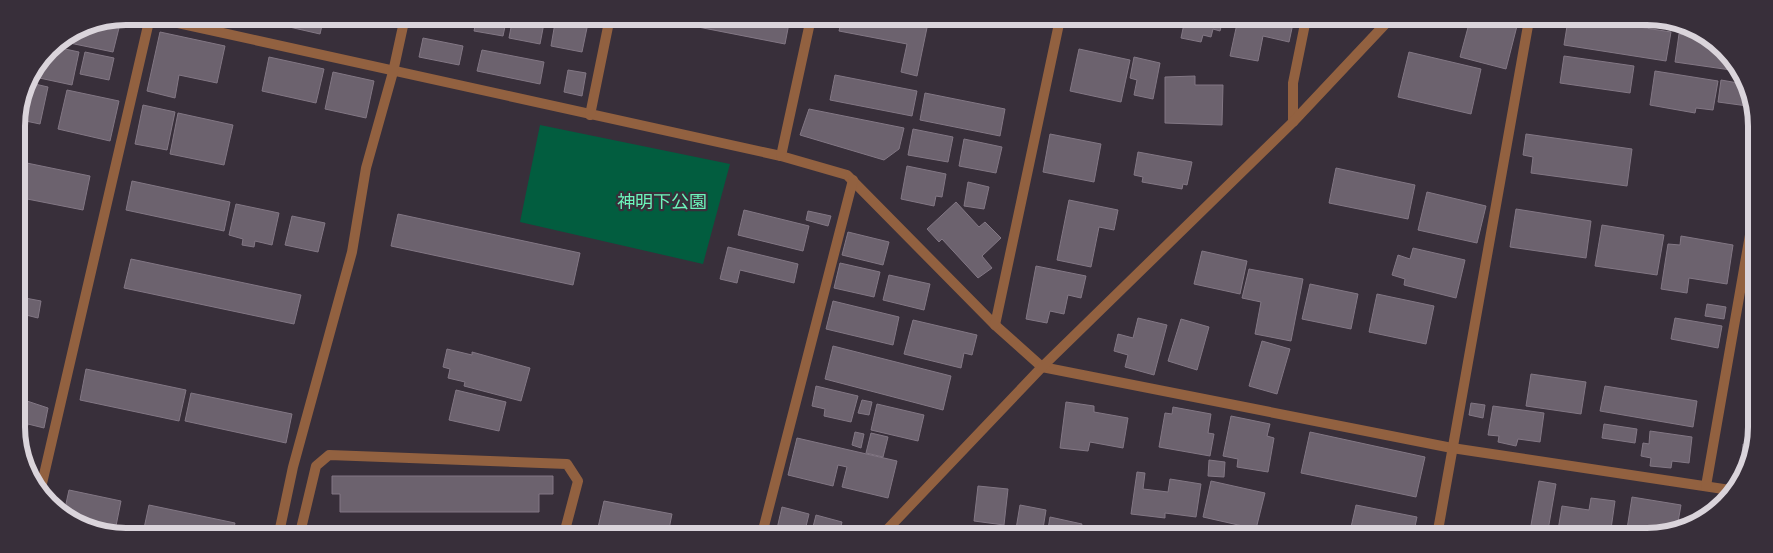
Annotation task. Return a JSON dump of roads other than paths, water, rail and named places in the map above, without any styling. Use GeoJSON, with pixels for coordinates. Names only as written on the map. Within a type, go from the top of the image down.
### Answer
{"type":"FeatureCollection","features":[{"type":"Feature","properties":{"kind":"street"},"geometry":{"type":"LineString","coordinates":[[42,483],[146,25]]}},
{"type":"Feature","properties":{"kind":"street"},"geometry":{"type":"LineString","coordinates":[[192,25],[393,72],[781,156],[847,175],[995,325],[1042,367],[1452,448],[1726,489]]}},
{"type":"Feature","properties":{"kind":"street"},"geometry":{"type":"LineString","coordinates":[[280,528],[293,467],[352,252],[366,168],[393,72],[403,25]]}},
{"type":"Feature","properties":{"kind":"street"},"geometry":{"type":"LineString","coordinates":[[590,115],[609,25]]}},
{"type":"Feature","properties":{"kind":"street"},"geometry":{"type":"LineString","coordinates":[[781,156],[809,25]]}},
{"type":"Feature","properties":{"kind":"street"},"geometry":{"type":"LineString","coordinates":[[995,325],[1059,25]]}},
{"type":"Feature","properties":{"kind":"street"},"geometry":{"type":"LineString","coordinates":[[1293,122],[1293,83],[1305,25]]}},
{"type":"Feature","properties":{"kind":"street"},"geometry":{"type":"LineString","coordinates":[[889,528],[1042,367],[1293,122],[1384,25]]}},
{"type":"Feature","properties":{"kind":"street"},"geometry":{"type":"LineString","coordinates":[[1438,528],[1528,25]]}},
{"type":"Feature","properties":{"kind":"street"},"geometry":{"type":"LineString","coordinates":[[764,528],[854,180]]}},
{"type":"Feature","properties":{"kind":"street"},"geometry":{"type":"LineString","coordinates":[[1706,486],[1748,246]]}},
{"type":"Feature","properties":{"kind":"street"},"geometry":{"type":"LineString","coordinates":[[301,528],[316,466],[329,455],[567,464],[578,481],[566,528]]}},
{"type":"Feature","properties":{"kind":"park label","name":"神明下公園"},"geometry":{"type":"Point","coordinates":[662,202]}}]}
